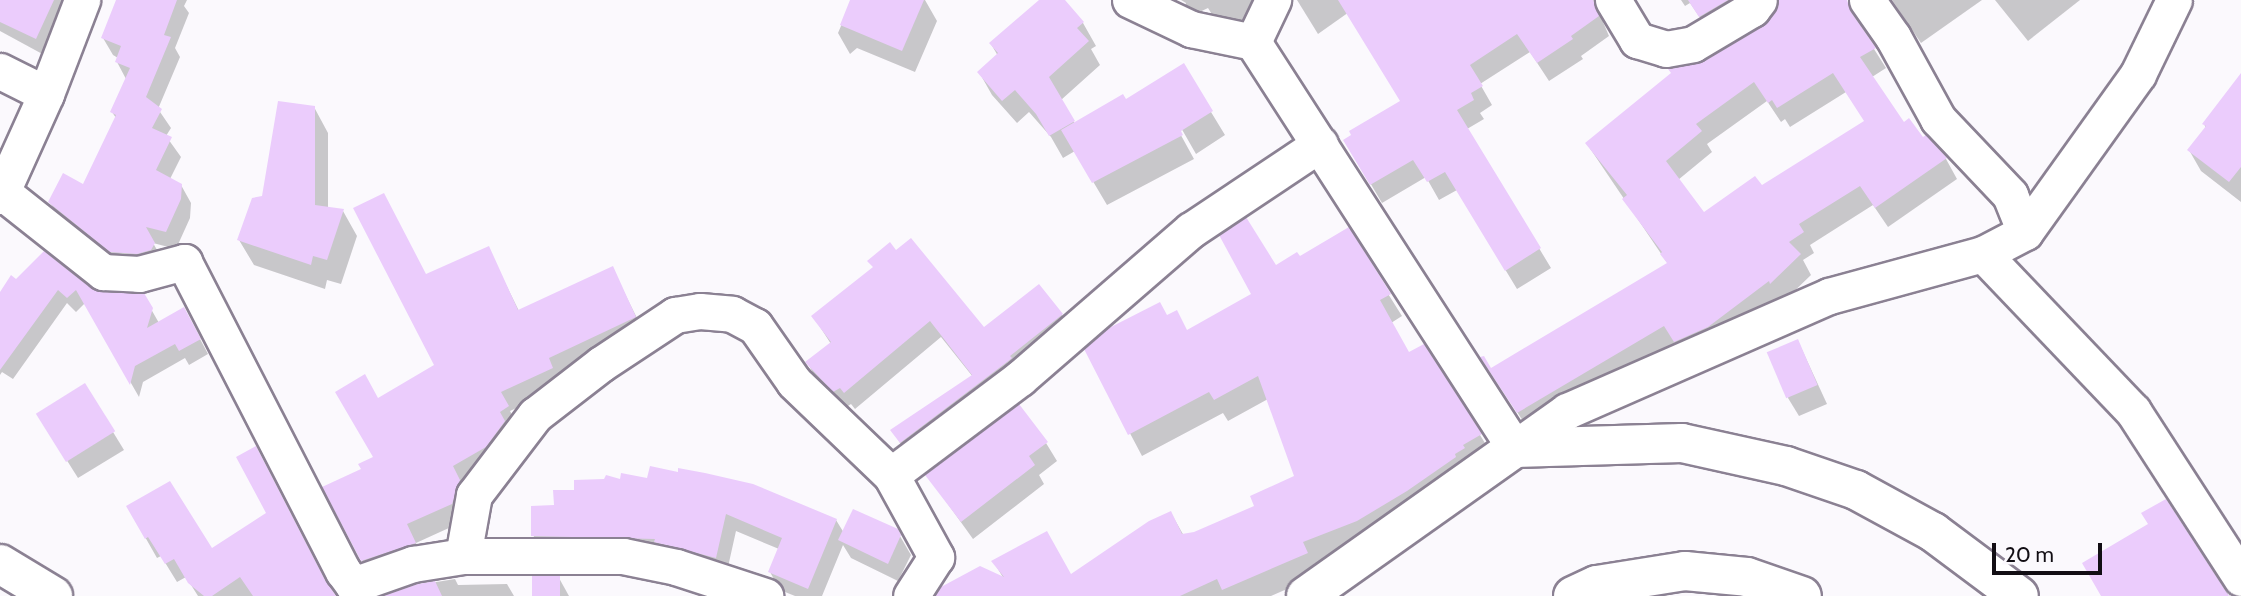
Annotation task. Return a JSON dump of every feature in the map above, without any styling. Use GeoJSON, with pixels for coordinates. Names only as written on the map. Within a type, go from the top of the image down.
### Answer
{"type":"FeatureCollection","features":[{"type":"Feature","properties":{"kind":"main road"},"geometry":{"type":"LineString","coordinates":[[1306,596],[1516,448],[1682,443],[1786,466],[1856,490],[1933,532],[2020,596]]}},
{"type":"Feature","properties":{"kind":"main road"},"geometry":{"type":"LineString","coordinates":[[0,564],[52,596]]}},
{"type":"Feature","properties":{"kind":"main road"},"geometry":{"type":"LineString","coordinates":[[1573,596],[1597,585],[1685,571],[1747,577],[1801,596]]}},
{"type":"Feature","properties":{"kind":"street"},"geometry":{"type":"LineString","coordinates":[[82,0],[46,94],[1,194],[103,272],[139,274],[184,262],[343,571],[353,585],[413,564],[463,556],[623,556],[676,567],[765,596]]}},
{"type":"Feature","properties":{"kind":"street"},"geometry":{"type":"LineString","coordinates":[[1130,0],[1134,5],[1191,29],[1253,42],[1516,448],[1567,411],[1829,296],[1983,254],[2025,232],[2138,74],[2174,0]]}},
{"type":"Feature","properties":{"kind":"street"},"geometry":{"type":"LineString","coordinates":[[1253,42],[1273,0]]}},
{"type":"Feature","properties":{"kind":"street"},"geometry":{"type":"LineString","coordinates":[[1613,0],[1637,40],[1666,49],[1693,44],[1752,9],[1759,0]]}},
{"type":"Feature","properties":{"kind":"street"},"geometry":{"type":"LineString","coordinates":[[1867,0],[1893,37],[1938,119],[2010,195],[2025,232]]}},
{"type":"Feature","properties":{"kind":"street"},"geometry":{"type":"LineString","coordinates":[[0,71],[46,94]]}},
{"type":"Feature","properties":{"kind":"street"},"geometry":{"type":"LineString","coordinates":[[891,475],[1020,378],[1191,230],[1320,144]]}},
{"type":"Feature","properties":{"kind":"street"},"geometry":{"type":"LineString","coordinates":[[1983,254],[2133,411],[2179,477],[2241,578]]}},
{"type":"Feature","properties":{"kind":"street"},"geometry":{"type":"LineString","coordinates":[[463,556],[474,495],[535,415],[601,364],[675,315],[700,311],[732,314],[755,326],[794,382],[891,475],[936,557],[911,596]]}},
{"type":"Feature","properties":{"kind":"building"},"geometry":{"type":"Polygon","coordinates":[[[0,0],[54,0],[36,39],[0,22],[0,0]]]}},
{"type":"Feature","properties":{"kind":"building"},"geometry":{"type":"Polygon","coordinates":[[[116,0],[177,0],[164,35],[171,37],[146,97],[162,109],[152,128],[172,137],[156,170],[182,184],[181,199],[166,232],[146,227],[155,243],[151,250],[137,254],[110,252],[48,202],[63,173],[83,184],[116,115],[110,112],[130,68],[115,62],[121,46],[101,38],[116,0]]]}},
{"type":"Feature","properties":{"kind":"building"},"geometry":{"type":"Polygon","coordinates":[[[850,0],[924,0],[902,51],[840,25],[850,0]]]}},
{"type":"Feature","properties":{"kind":"building"},"geometry":{"type":"Polygon","coordinates":[[[1039,0],[1065,0],[1084,22],[1077,28],[1089,41],[1049,77],[1075,121],[1049,136],[1036,114],[1015,90],[1002,101],[977,72],[998,53],[989,43],[1039,0]]]}},
{"type":"Feature","properties":{"kind":"building"},"geometry":{"type":"Polygon","coordinates":[[[1338,0],[1593,0],[1599,16],[1571,36],[1573,39],[1537,63],[1517,34],[1470,65],[1483,86],[1471,93],[1474,100],[1457,110],[1541,248],[1505,271],[1445,172],[1427,182],[1413,160],[1370,185],[1343,140],[1351,135],[1349,131],[1400,101],[1338,0]]]}},
{"type":"Feature","properties":{"kind":"building"},"geometry":{"type":"Polygon","coordinates":[[[1688,0],[1728,0],[1699,17],[1688,0]]]}},
{"type":"Feature","properties":{"kind":"building"},"geometry":{"type":"Polygon","coordinates":[[[1779,0],[1847,0],[1851,12],[1876,48],[1860,57],[1904,122],[1909,118],[1923,137],[1926,135],[1947,158],[1875,208],[1860,186],[1799,224],[1804,232],[1789,242],[1801,254],[1770,284],[1769,281],[1708,327],[1674,342],[1664,326],[1517,413],[1480,357],[1484,356],[1491,368],[1667,263],[1660,254],[1662,252],[1622,199],[1627,195],[1585,143],[1671,73],[1668,69],[1703,62],[1763,26],[1775,12],[1779,0]],[[1833,73],[1777,108],[1772,100],[1768,103],[1754,82],[1696,124],[1702,131],[1666,161],[1704,212],[1755,176],[1762,185],[1864,121],[1833,73]]]}},
{"type":"Feature","properties":{"kind":"building"},"geometry":{"type":"Polygon","coordinates":[[[1184,63],[1213,111],[1181,131],[1183,135],[1092,183],[1061,130],[1123,94],[1126,99],[1184,63]]]}},
{"type":"Feature","properties":{"kind":"building"},"geometry":{"type":"Polygon","coordinates":[[[2241,73],[2241,167],[2229,182],[2187,150],[2206,126],[2202,124],[2241,73]]]}},
{"type":"Feature","properties":{"kind":"building"},"geometry":{"type":"Polygon","coordinates":[[[278,101],[315,106],[315,205],[344,209],[327,260],[313,256],[311,265],[237,240],[252,198],[262,196],[278,101]]]}},
{"type":"Feature","properties":{"kind":"building"},"geometry":{"type":"Polygon","coordinates":[[[384,193],[426,274],[489,246],[518,310],[613,266],[636,317],[549,358],[553,368],[501,392],[509,406],[500,412],[505,421],[486,447],[453,466],[460,480],[452,504],[407,524],[416,543],[361,561],[322,487],[361,469],[358,464],[373,457],[335,392],[365,374],[378,398],[434,365],[353,208],[384,193]]]}},
{"type":"Feature","properties":{"kind":"building"},"geometry":{"type":"Polygon","coordinates":[[[1246,217],[1276,265],[1297,252],[1300,256],[1349,227],[1391,294],[1380,300],[1409,352],[1424,344],[1482,434],[1463,445],[1465,448],[1455,454],[1456,457],[1407,491],[1357,521],[1303,542],[1308,553],[1222,590],[1217,579],[1180,596],[935,596],[941,587],[980,566],[1004,577],[991,561],[1047,531],[1071,574],[1149,521],[1171,511],[1182,534],[1194,532],[1254,506],[1250,496],[1294,476],[1258,376],[1214,400],[1209,392],[1128,435],[1084,349],[1107,329],[1160,302],[1167,315],[1177,310],[1187,330],[1251,294],[1219,235],[1246,217]]]}},
{"type":"Feature","properties":{"kind":"building"},"geometry":{"type":"Polygon","coordinates":[[[911,238],[984,327],[1039,284],[1063,314],[1010,356],[1012,358],[1007,362],[900,443],[890,430],[972,375],[930,321],[844,393],[840,388],[833,392],[805,362],[831,342],[811,316],[873,267],[867,261],[890,242],[896,250],[911,238]]]}},
{"type":"Feature","properties":{"kind":"building"},"geometry":{"type":"Polygon","coordinates":[[[44,251],[91,288],[102,292],[144,293],[153,308],[147,328],[184,307],[201,339],[179,351],[175,344],[135,366],[130,385],[76,290],[67,298],[58,290],[0,370],[0,292],[11,275],[16,279],[44,251]]]}},
{"type":"Feature","properties":{"kind":"building"},"geometry":{"type":"Polygon","coordinates":[[[1798,339],[1818,385],[1786,398],[1767,352],[1798,339]]]}},
{"type":"Feature","properties":{"kind":"building"},"geometry":{"type":"Polygon","coordinates":[[[85,383],[115,431],[66,462],[36,414],[85,383]]]}},
{"type":"Feature","properties":{"kind":"building"},"geometry":{"type":"Polygon","coordinates":[[[1019,404],[1048,442],[1029,456],[1035,465],[961,522],[925,475],[1019,404]]]}},
{"type":"Feature","properties":{"kind":"building"},"geometry":{"type":"Polygon","coordinates":[[[256,446],[325,580],[336,596],[253,596],[240,577],[212,596],[204,596],[188,583],[174,559],[165,564],[148,537],[145,539],[126,506],[170,481],[212,548],[266,513],[236,457],[256,446]]]}},
{"type":"Feature","properties":{"kind":"building"},"geometry":{"type":"Polygon","coordinates":[[[650,466],[678,472],[678,468],[753,484],[837,519],[808,589],[768,572],[782,538],[726,514],[716,558],[654,542],[655,539],[531,536],[531,506],[554,505],[553,490],[574,490],[574,480],[604,479],[606,475],[620,479],[621,473],[647,478],[650,466]]]}},
{"type":"Feature","properties":{"kind":"building"},"geometry":{"type":"Polygon","coordinates":[[[2166,499],[2229,596],[2101,596],[2082,563],[2148,524],[2141,513],[2166,499]]]}},
{"type":"Feature","properties":{"kind":"building"},"geometry":{"type":"Polygon","coordinates":[[[853,509],[898,529],[901,535],[888,564],[838,540],[853,509]]]}},
{"type":"Feature","properties":{"kind":"building"},"geometry":{"type":"Polygon","coordinates":[[[532,576],[560,576],[560,596],[532,596],[532,576]]]}},
{"type":"Feature","properties":{"kind":"building"},"geometry":{"type":"Polygon","coordinates":[[[435,581],[442,596],[382,596],[418,584],[435,581]]]}}]}
